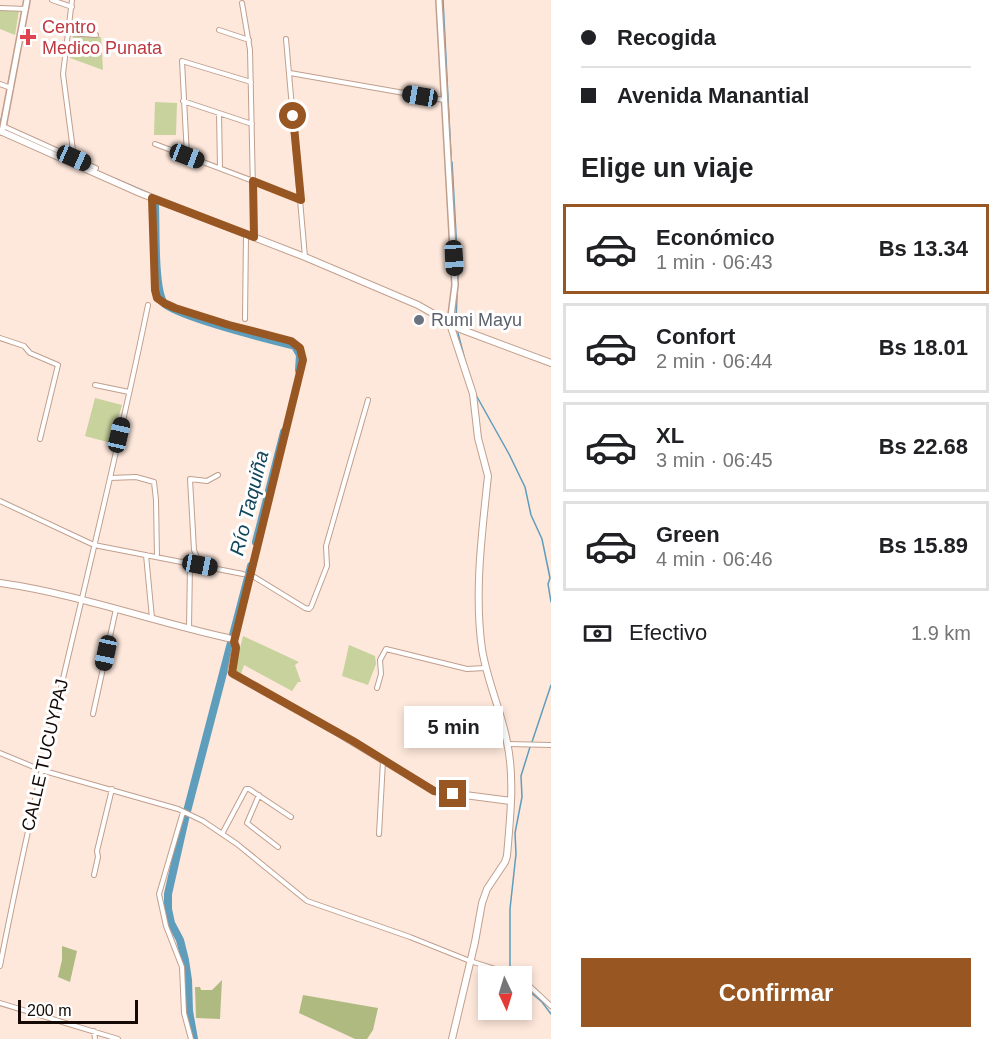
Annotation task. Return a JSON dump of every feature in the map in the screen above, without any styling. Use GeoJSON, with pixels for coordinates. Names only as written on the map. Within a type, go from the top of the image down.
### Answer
{"type":"FeatureCollection","features":[{"type":"Feature","properties":{"kind":"main road"},"geometry":{"type":"LineString","coordinates":[[2,130],[152,198],[305,256],[418,305],[455,326],[551,363]]}},
{"type":"Feature","properties":{"kind":"main road"},"geometry":{"type":"LineString","coordinates":[[452,1039],[482,903],[487,889],[507,856],[511,801],[508,744],[482,648],[479,571],[488,476],[478,438],[473,394],[455,326]]}},
{"type":"Feature","properties":{"kind":"main road"},"geometry":{"type":"LineString","coordinates":[[0,583],[82,599],[231,639],[236,648],[231,671],[233,675],[382,758],[434,791],[511,801]]}},
{"type":"Feature","properties":{"kind":"street"},"geometry":{"type":"LineString","coordinates":[[27,0],[12,88],[2,130],[74,158],[94,171]]}},
{"type":"Feature","properties":{"kind":"street"},"geometry":{"type":"LineString","coordinates":[[52,0],[72,7]]}},
{"type":"Feature","properties":{"kind":"street"},"geometry":{"type":"LineString","coordinates":[[72,0],[70,33],[63,74],[74,158]]}},
{"type":"Feature","properties":{"kind":"street"},"geometry":{"type":"LineString","coordinates":[[440,0],[455,285],[455,326]]}},
{"type":"Feature","properties":{"kind":"street"},"geometry":{"type":"LineString","coordinates":[[242,3],[249,40],[254,237]]}},
{"type":"Feature","properties":{"kind":"street"},"geometry":{"type":"LineString","coordinates":[[0,8],[26,9]]}},
{"type":"Feature","properties":{"kind":"street"},"geometry":{"type":"LineString","coordinates":[[219,30],[249,40]]}},
{"type":"Feature","properties":{"kind":"street"},"geometry":{"type":"LineString","coordinates":[[70,33],[96,35]]}},
{"type":"Feature","properties":{"kind":"street"},"geometry":{"type":"LineString","coordinates":[[286,39],[305,256]]}},
{"type":"Feature","properties":{"kind":"street"},"geometry":{"type":"LineString","coordinates":[[187,156],[182,61],[251,82]]}},
{"type":"Feature","properties":{"kind":"street"},"geometry":{"type":"LineString","coordinates":[[290,73],[445,100]]}},
{"type":"Feature","properties":{"kind":"street"},"geometry":{"type":"LineString","coordinates":[[0,84],[12,88]]}},
{"type":"Feature","properties":{"kind":"street"},"geometry":{"type":"LineString","coordinates":[[183,101],[252,124]]}},
{"type":"Feature","properties":{"kind":"street"},"geometry":{"type":"LineString","coordinates":[[219,113],[219,168]]}},
{"type":"Feature","properties":{"kind":"street"},"geometry":{"type":"LineString","coordinates":[[155,144],[301,200]]}},
{"type":"Feature","properties":{"kind":"street"},"geometry":{"type":"LineString","coordinates":[[152,198],[157,298],[175,308],[291,341],[302,351],[303,360],[293,404],[250,575],[231,639]]}},
{"type":"Feature","properties":{"kind":"street"},"geometry":{"type":"LineString","coordinates":[[245,319],[246,234]]}},
{"type":"Feature","properties":{"kind":"street","name":"CALLE TUCUYPAJ"},"geometry":{"type":"LineString","coordinates":[[0,966],[41,770],[148,305]]}},
{"type":"Feature","properties":{"kind":"street"},"geometry":{"type":"LineString","coordinates":[[0,338],[24,346],[30,353],[58,365],[40,438]]}},
{"type":"Feature","properties":{"kind":"street"},"geometry":{"type":"LineString","coordinates":[[95,385],[129,392]]}},
{"type":"Feature","properties":{"kind":"street"},"geometry":{"type":"LineString","coordinates":[[250,575],[305,608],[311,607],[327,566],[326,546],[368,399]]}},
{"type":"Feature","properties":{"kind":"street"},"geometry":{"type":"LineString","coordinates":[[200,565],[194,550],[190,479],[207,481],[218,475]]}},
{"type":"Feature","properties":{"kind":"street"},"geometry":{"type":"LineString","coordinates":[[110,478],[136,477],[154,482],[157,557]]}},
{"type":"Feature","properties":{"kind":"street"},"geometry":{"type":"LineString","coordinates":[[0,501],[94,544],[243,574]]}},
{"type":"Feature","properties":{"kind":"street"},"geometry":{"type":"LineString","coordinates":[[146,555],[152,619]]}},
{"type":"Feature","properties":{"kind":"street"},"geometry":{"type":"LineString","coordinates":[[189,629],[190,563]]}},
{"type":"Feature","properties":{"kind":"street"},"geometry":{"type":"LineString","coordinates":[[93,714],[116,608]]}},
{"type":"Feature","properties":{"kind":"street"},"geometry":{"type":"LineString","coordinates":[[376,688],[381,674],[380,660],[386,649],[466,669],[486,668]]}},
{"type":"Feature","properties":{"kind":"street"},"geometry":{"type":"LineString","coordinates":[[508,744],[551,745]]}},
{"type":"Feature","properties":{"kind":"street"},"geometry":{"type":"LineString","coordinates":[[0,753],[41,770],[112,789],[186,813],[222,834],[262,862],[294,892],[308,901],[486,966]]}},
{"type":"Feature","properties":{"kind":"street"},"geometry":{"type":"LineString","coordinates":[[379,834],[384,762],[382,758]]}},
{"type":"Feature","properties":{"kind":"street"},"geometry":{"type":"LineString","coordinates":[[94,875],[97,851],[112,789]]}},
{"type":"Feature","properties":{"kind":"street"},"geometry":{"type":"LineString","coordinates":[[222,834],[246,789],[291,817]]}},
{"type":"Feature","properties":{"kind":"street"},"geometry":{"type":"LineString","coordinates":[[259,795],[247,824],[278,847]]}},
{"type":"Feature","properties":{"kind":"street"},"geometry":{"type":"LineString","coordinates":[[186,813],[159,894],[166,926],[182,968],[184,1013],[192,1039]]}},
{"type":"Feature","properties":{"kind":"street"},"geometry":{"type":"LineString","coordinates":[[532,988],[551,1006]]}},
{"type":"Feature","properties":{"kind":"street"},"geometry":{"type":"LineString","coordinates":[[0,1003],[118,1039]]}},
{"type":"Feature","properties":{"kind":"street"},"geometry":{"type":"LineString","coordinates":[[94,1031],[95,1039]]}},
{"type":"Feature","properties":{"kind":"green space"},"geometry":{"type":"Polygon","coordinates":[[[0,10],[19,10],[15,35],[0,29],[0,10]]]}},
{"type":"Feature","properties":{"kind":"green space"},"geometry":{"type":"Polygon","coordinates":[[[73,35],[101,37],[103,70],[70,58],[73,35]]]}},
{"type":"Feature","properties":{"kind":"green space"},"geometry":{"type":"Polygon","coordinates":[[[155,102],[177,103],[176,135],[154,135],[155,102]]]}},
{"type":"Feature","properties":{"kind":"green space"},"geometry":{"type":"Polygon","coordinates":[[[95,398],[122,405],[111,443],[85,436],[95,398]]]}},
{"type":"Feature","properties":{"kind":"green space"},"geometry":{"type":"Polygon","coordinates":[[[243,636],[299,662],[295,665],[301,682],[298,682],[292,691],[244,665],[241,674],[236,671],[243,636]]]}},
{"type":"Feature","properties":{"kind":"green space"},"geometry":{"type":"Polygon","coordinates":[[[349,645],[375,656],[376,664],[368,685],[342,676],[349,645]]]}},
{"type":"Feature","properties":{"kind":"green space"},"geometry":{"type":"Polygon","coordinates":[[[62,946],[77,951],[70,982],[58,977],[62,946]]]}},
{"type":"Feature","properties":{"kind":"green space"},"geometry":{"type":"Polygon","coordinates":[[[222,980],[220,1019],[196,1018],[195,987],[200,987],[201,990],[212,990],[222,980]]]}},
{"type":"Feature","properties":{"kind":"green space"},"geometry":{"type":"Polygon","coordinates":[[[303,995],[378,1008],[373,1030],[367,1039],[355,1039],[299,1013],[303,995]]]}},
{"type":"Feature","properties":{"kind":"waterway"},"geometry":{"type":"LineString","coordinates":[[443,0],[451,156]]}},
{"type":"Feature","properties":{"kind":"waterway"},"geometry":{"type":"LineString","coordinates":[[0,125],[5,103]]}},
{"type":"Feature","properties":{"kind":"waterway"},"geometry":{"type":"LineString","coordinates":[[452,162],[458,270],[456,321]]}},
{"type":"Feature","properties":{"kind":"waterway"},"geometry":{"type":"LineString","coordinates":[[116,179],[151,194]]}},
{"type":"Feature","properties":{"kind":"waterway","name":"Río Taquiña"},"geometry":{"type":"LineString","coordinates":[[155,205],[158,283],[163,302],[184,314],[295,346],[300,355],[299,370]]}},
{"type":"Feature","properties":{"kind":"waterway"},"geometry":{"type":"LineString","coordinates":[[458,333],[466,364]]}},
{"type":"Feature","properties":{"kind":"waterway"},"geometry":{"type":"LineString","coordinates":[[476,395],[525,487],[531,515],[542,539],[550,578],[548,584],[551,602]]}},
{"type":"Feature","properties":{"kind":"waterway","name":"Río Taquiña"},"geometry":{"type":"LineString","coordinates":[[256,542],[284,432]]}},
{"type":"Feature","properties":{"kind":"waterway","name":"Río Taquiña"},"geometry":{"type":"LineString","coordinates":[[194,1039],[185,960],[180,940],[171,923],[168,894],[185,819],[251,566]]}},
{"type":"Feature","properties":{"kind":"waterway"},"geometry":{"type":"LineString","coordinates":[[532,742],[551,685]]}},
{"type":"Feature","properties":{"kind":"waterway"},"geometry":{"type":"LineString","coordinates":[[510,966],[510,909],[516,854],[515,833],[522,797],[521,776],[530,747]]}},
{"type":"Feature","properties":{"kind":"waterway"},"geometry":{"type":"LineString","coordinates":[[532,994],[551,1014]]}},
{"type":"Feature","properties":{"kind":"place","name":"Centro Medico Punata"},"geometry":{"type":"Point","coordinates":[28,37]}},
{"type":"Feature","properties":{"kind":"place","name":"Rumi Mayu"},"geometry":{"type":"Point","coordinates":[419,320]}},
{"type":"Feature","properties":{"kind":"route"},"geometry":{"type":"LineString","coordinates":[[293,116],[301,200],[253,181],[254,237],[152,198],[157,298],[175,308],[291,341],[302,351],[303,360],[291,415],[234,642],[236,648],[232,673],[353,741],[434,791],[453,794]]}}]}
